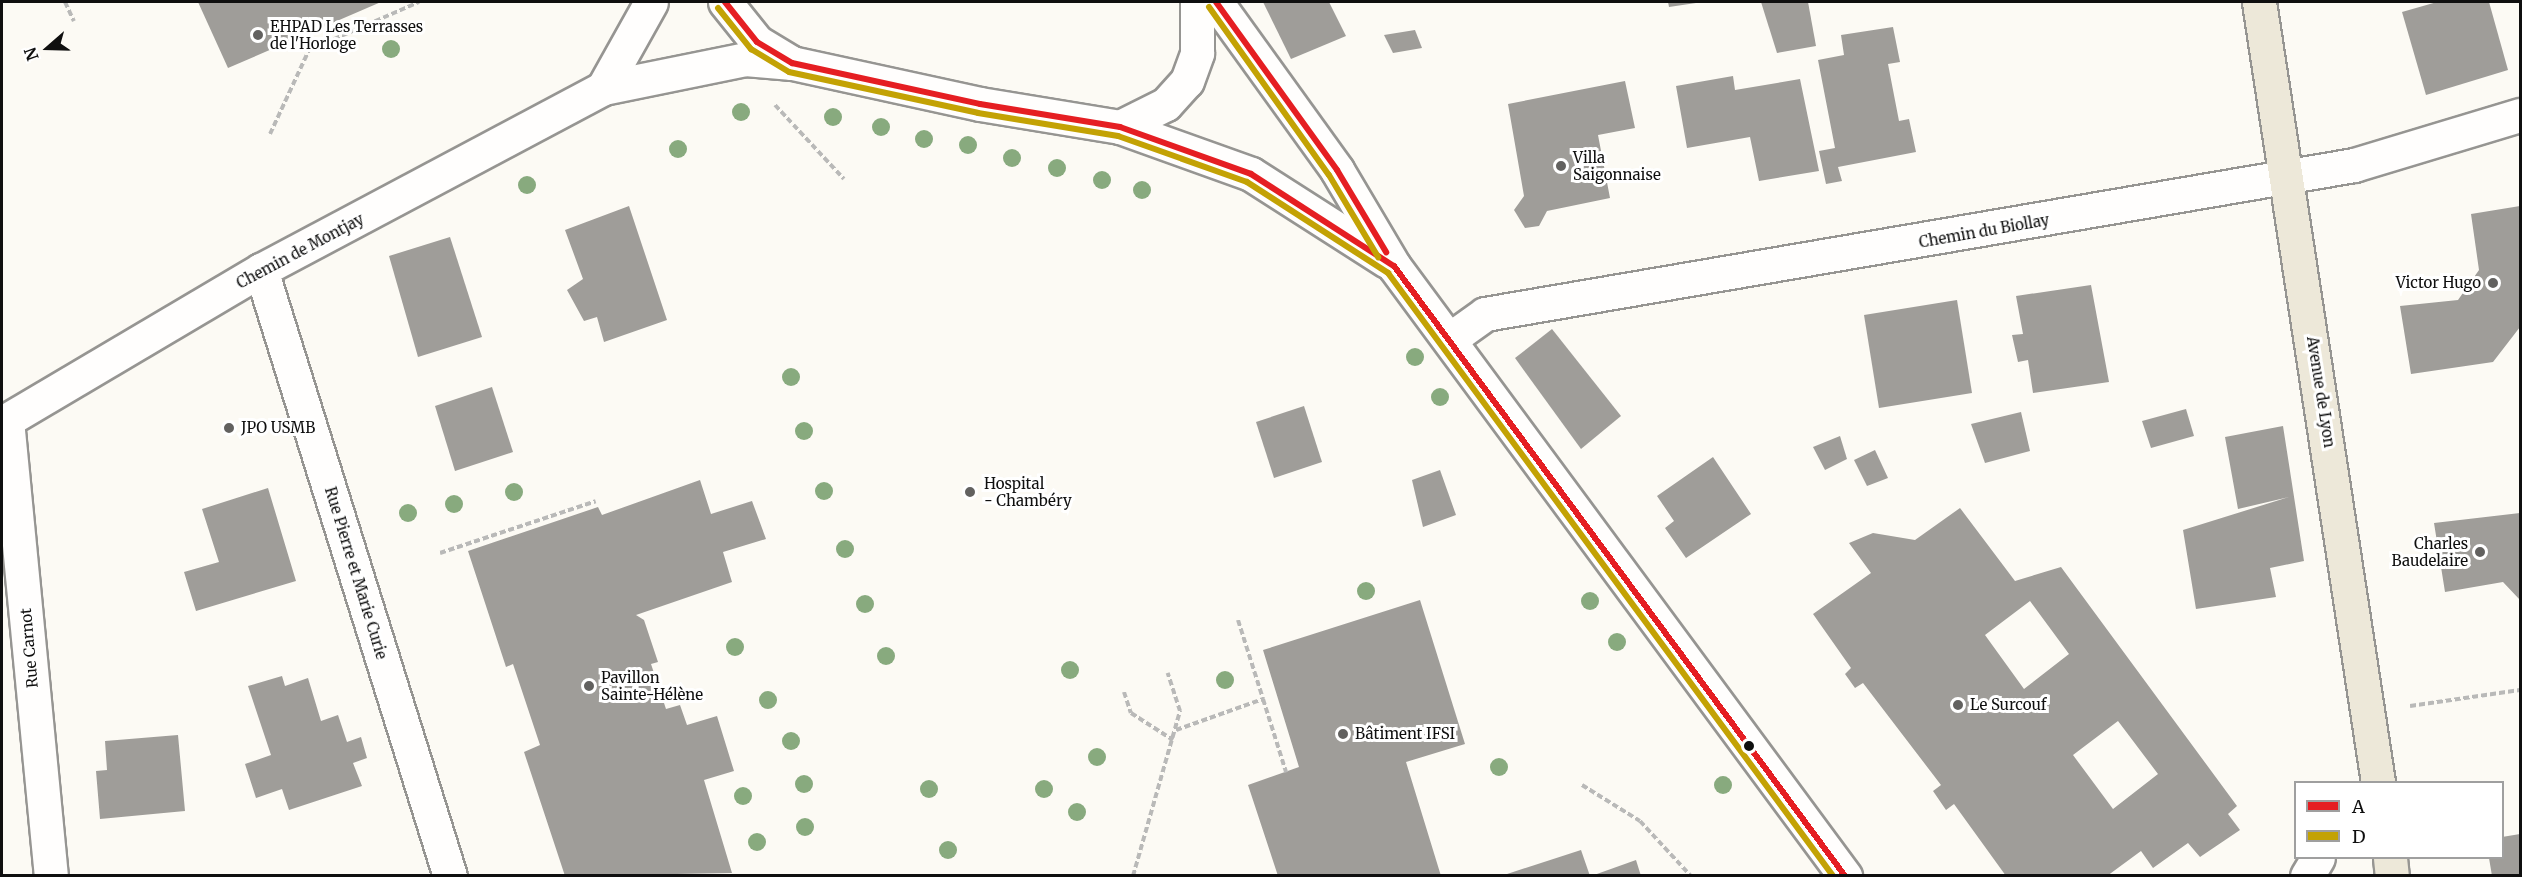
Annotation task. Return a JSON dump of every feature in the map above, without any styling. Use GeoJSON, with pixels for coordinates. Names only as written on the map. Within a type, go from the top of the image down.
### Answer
{"type":"FeatureCollection","features":[{"type":"Feature","properties":{"kind":"main road","name":"Avenue de Lyon"},"geometry":{"type":"LineString","coordinates":[[2259,2],[2378,781]]}},
{"type":"Feature","properties":{"kind":"main road"},"geometry":{"type":"LineString","coordinates":[[2390,859],[2392,876]]}},
{"type":"Feature","properties":{"kind":"street"},"geometry":{"type":"LineString","coordinates":[[603,88],[651,2]]}},
{"type":"Feature","properties":{"kind":"street"},"geometry":{"type":"LineString","coordinates":[[725,2],[757,42],[792,63],[980,104],[1120,127],[1251,174],[1394,266]]}},
{"type":"Feature","properties":{"kind":"street"},"geometry":{"type":"LineString","coordinates":[[1120,127],[1166,104],[1187,81],[1197,53],[1197,2]]}},
{"type":"Feature","properties":{"kind":"street"},"geometry":{"type":"LineString","coordinates":[[1216,2],[1337,170],[1394,266],[1845,876]]}},
{"type":"Feature","properties":{"kind":"street","name":"Chemin de Montjay"},"geometry":{"type":"LineString","coordinates":[[4,421],[261,270],[603,88],[745,59],[792,63]]}},
{"type":"Feature","properties":{"kind":"street","name":"Chemin du Biollay"},"geometry":{"type":"LineString","coordinates":[[1450,339],[1485,314],[2354,165],[2520,115]]}},
{"type":"Feature","properties":{"kind":"street","name":"Rue Pierre et Marie Curie"},"geometry":{"type":"LineString","coordinates":[[261,270],[450,876]]}},
{"type":"Feature","properties":{"kind":"street","name":"Rue Carnot"},"geometry":{"type":"LineString","coordinates":[[4,421],[51,876]]}},
{"type":"Feature","properties":{"kind":"street"},"geometry":{"type":"LineString","coordinates":[[2307,876],[2317,859]]}},
{"type":"Feature","properties":{"kind":"path"},"geometry":{"type":"LineString","coordinates":[[65,2],[74,21]]}},
{"type":"Feature","properties":{"kind":"path"},"geometry":{"type":"LineString","coordinates":[[270,134],[309,50],[419,2]]}},
{"type":"Feature","properties":{"kind":"path"},"geometry":{"type":"LineString","coordinates":[[772,101],[844,179]]}},
{"type":"Feature","properties":{"kind":"path"},"geometry":{"type":"LineString","coordinates":[[440,553],[596,501]]}},
{"type":"Feature","properties":{"kind":"path"},"geometry":{"type":"LineString","coordinates":[[1238,620],[1286,772]]}},
{"type":"Feature","properties":{"kind":"path"},"geometry":{"type":"LineString","coordinates":[[1133,876],[1180,711],[1168,673]]}},
{"type":"Feature","properties":{"kind":"path"},"geometry":{"type":"LineString","coordinates":[[2368,712],[2520,690]]}},
{"type":"Feature","properties":{"kind":"path"},"geometry":{"type":"LineString","coordinates":[[1124,692],[1131,713],[1173,740]]}},
{"type":"Feature","properties":{"kind":"path"},"geometry":{"type":"LineString","coordinates":[[1176,730],[1263,699]]}},
{"type":"Feature","properties":{"kind":"path"},"geometry":{"type":"LineString","coordinates":[[1582,785],[1640,821],[1691,876]]}},
{"type":"Feature","properties":{"kind":"building","name":"EHPAD Les Terrasses de l'Horloge"},"geometry":{"type":"Polygon","coordinates":[[[198,2],[381,2],[228,68],[198,2]]]}},
{"type":"Feature","properties":{"kind":"building"},"geometry":{"type":"Polygon","coordinates":[[[1263,2],[1329,2],[1346,36],[1291,59],[1263,2]]]}},
{"type":"Feature","properties":{"kind":"building"},"geometry":{"type":"Polygon","coordinates":[[[1668,2],[1696,2],[1696,3],[1669,7],[1668,2]]]}},
{"type":"Feature","properties":{"kind":"building"},"geometry":{"type":"Polygon","coordinates":[[[1761,2],[1808,2],[1816,46],[1777,53],[1761,2]]]}},
{"type":"Feature","properties":{"kind":"building"},"geometry":{"type":"Polygon","coordinates":[[[2437,2],[2489,2],[2508,70],[2426,95],[2402,12],[2437,2]]]}},
{"type":"Feature","properties":{"kind":"building"},"geometry":{"type":"Polygon","coordinates":[[[1893,27],[1900,62],[1888,64],[1899,121],[1909,119],[1916,152],[1838,167],[1842,181],[1826,184],[1819,151],[1835,148],[1818,60],[1844,55],[1841,35],[1893,27]]]}},
{"type":"Feature","properties":{"kind":"building"},"geometry":{"type":"Polygon","coordinates":[[[1415,30],[1422,48],[1393,53],[1384,35],[1415,30]]]}},
{"type":"Feature","properties":{"kind":"building"},"geometry":{"type":"Polygon","coordinates":[[[1733,76],[1735,90],[1800,79],[1819,171],[1759,181],[1750,137],[1687,148],[1676,86],[1733,76]]]}},
{"type":"Feature","properties":{"kind":"building","name":"Villa Saigonnaise"},"geometry":{"type":"Polygon","coordinates":[[[1625,81],[1635,128],[1598,135],[1610,198],[1547,211],[1539,226],[1525,228],[1514,210],[1524,196],[1508,104],[1625,81]]]}},
{"type":"Feature","properties":{"kind":"building"},"geometry":{"type":"Polygon","coordinates":[[[629,206],[667,320],[604,342],[597,317],[584,321],[567,290],[583,279],[565,230],[629,206]]]}},
{"type":"Feature","properties":{"kind":"building","name":"Victor Hugo"},"geometry":{"type":"Polygon","coordinates":[[[2520,206],[2520,327],[2493,362],[2411,374],[2400,306],[2458,300],[2479,270],[2471,214],[2520,206]]]}},
{"type":"Feature","properties":{"kind":"building"},"geometry":{"type":"Polygon","coordinates":[[[450,237],[482,337],[418,357],[389,256],[450,237]]]}},
{"type":"Feature","properties":{"kind":"building"},"geometry":{"type":"Polygon","coordinates":[[[2091,285],[2109,382],[2033,393],[2028,360],[2018,362],[2012,335],[2023,334],[2016,296],[2091,285]]]}},
{"type":"Feature","properties":{"kind":"building"},"geometry":{"type":"Polygon","coordinates":[[[1957,300],[1972,393],[1879,408],[1864,315],[1957,300]]]}},
{"type":"Feature","properties":{"kind":"building"},"geometry":{"type":"Polygon","coordinates":[[[1552,329],[1621,416],[1581,449],[1515,358],[1552,329]]]}},
{"type":"Feature","properties":{"kind":"building"},"geometry":{"type":"Polygon","coordinates":[[[492,387],[513,452],[455,471],[435,406],[492,387]]]}},
{"type":"Feature","properties":{"kind":"building"},"geometry":{"type":"Polygon","coordinates":[[[1304,406],[1322,462],[1274,478],[1256,422],[1304,406]]]}},
{"type":"Feature","properties":{"kind":"building"},"geometry":{"type":"Polygon","coordinates":[[[2186,409],[2194,436],[2151,448],[2142,421],[2186,409]]]}},
{"type":"Feature","properties":{"kind":"building"},"geometry":{"type":"Polygon","coordinates":[[[2021,412],[2030,451],[1985,463],[1971,424],[2021,412]]]}},
{"type":"Feature","properties":{"kind":"building"},"geometry":{"type":"Polygon","coordinates":[[[2283,426],[2304,561],[2270,568],[2276,597],[2196,609],[2183,530],[2289,497],[2238,509],[2225,437],[2283,426]]]}},
{"type":"Feature","properties":{"kind":"building"},"geometry":{"type":"Polygon","coordinates":[[[1840,436],[1847,459],[1825,470],[1813,447],[1840,436]]]}},
{"type":"Feature","properties":{"kind":"building"},"geometry":{"type":"Polygon","coordinates":[[[1875,450],[1888,478],[1867,486],[1854,460],[1875,450]]]}},
{"type":"Feature","properties":{"kind":"building"},"geometry":{"type":"Polygon","coordinates":[[[1713,457],[1751,514],[1686,558],[1665,528],[1674,521],[1657,496],[1713,457]]]}},
{"type":"Feature","properties":{"kind":"building"},"geometry":{"type":"Polygon","coordinates":[[[1440,470],[1456,515],[1423,527],[1412,480],[1440,470]]]}},
{"type":"Feature","properties":{"kind":"building","name":"Pavillon Sainte-Hélène"},"geometry":{"type":"Polygon","coordinates":[[[700,480],[711,514],[752,501],[766,539],[723,552],[732,582],[636,615],[644,620],[658,662],[651,664],[666,709],[680,705],[687,725],[717,716],[734,771],[704,780],[732,873],[565,876],[524,752],[540,745],[513,664],[506,667],[468,551],[598,507],[602,515],[700,480]]]}},
{"type":"Feature","properties":{"kind":"building"},"geometry":{"type":"Polygon","coordinates":[[[268,488],[296,581],[196,611],[184,572],[219,562],[202,509],[268,488]]]}},
{"type":"Feature","properties":{"kind":"building","name":"Le Surcouf"},"geometry":{"type":"Polygon","coordinates":[[[1960,508],[2015,581],[2061,567],[2237,806],[2228,814],[2240,830],[2200,857],[2188,843],[2153,868],[2141,851],[2107,876],[2006,876],[1954,804],[1946,810],[1933,791],[1941,785],[1863,683],[1855,688],[1845,674],[1851,668],[1813,614],[1871,573],[1849,543],[1873,533],[1915,540],[1960,508]],[[2030,601],[1985,635],[2024,689],[2069,654],[2030,601]],[[2118,721],[2073,755],[2113,809],[2158,774],[2118,721]]]}},
{"type":"Feature","properties":{"kind":"building","name":"Charles Baudelaire"},"geometry":{"type":"Polygon","coordinates":[[[2520,513],[2520,600],[2503,582],[2445,592],[2434,523],[2520,513]]]}},
{"type":"Feature","properties":{"kind":"building","name":"Bâtiment IFSI"},"geometry":{"type":"Polygon","coordinates":[[[1420,600],[1465,744],[1406,762],[1441,876],[1278,876],[1248,785],[1299,767],[1263,650],[1420,600]]]}},
{"type":"Feature","properties":{"kind":"building"},"geometry":{"type":"Polygon","coordinates":[[[282,676],[285,686],[308,678],[321,721],[338,715],[347,742],[361,737],[367,758],[353,763],[362,786],[289,810],[282,789],[256,798],[245,764],[271,755],[248,686],[282,676]]]}},
{"type":"Feature","properties":{"kind":"building"},"geometry":{"type":"Polygon","coordinates":[[[178,735],[185,811],[100,819],[96,771],[107,770],[105,741],[178,735]]]}},
{"type":"Feature","properties":{"kind":"building"},"geometry":{"type":"Polygon","coordinates":[[[2520,834],[2520,876],[2492,876],[2489,859],[2504,859],[2504,837],[2520,834]]]}},
{"type":"Feature","properties":{"kind":"building"},"geometry":{"type":"Polygon","coordinates":[[[1581,850],[1590,876],[1504,876],[1504,875],[1581,850]]]}},
{"type":"Feature","properties":{"kind":"building"},"geometry":{"type":"Polygon","coordinates":[[[1636,860],[1641,876],[1594,876],[1594,875],[1636,860]]]}},
{"type":"Feature","properties":{"kind":"transit line","name":"A"},"geometry":{"type":"LineString","coordinates":[[725,2],[757,42],[792,63],[980,104],[1120,127],[1251,174],[1394,266],[1845,876]]}},
{"type":"Feature","properties":{"kind":"transit line","name":"A"},"geometry":{"type":"LineString","coordinates":[[1216,2],[1337,170],[1386,252]]}},
{"type":"Feature","properties":{"kind":"transit line","name":"D"},"geometry":{"type":"LineString","coordinates":[[1209,7],[1329,175],[1378,257]]}},
{"type":"Feature","properties":{"kind":"transit line","name":"D"},"geometry":{"type":"LineString","coordinates":[[718,8],[751,49],[789,72],[978,113],[1118,136],[1247,182],[1388,273],[1833,876]]}},
{"type":"Feature","properties":{"kind":"place","name":"EHPAD Les Terrasses de l'Horloge"},"geometry":{"type":"Point","coordinates":[258,35]}},
{"type":"Feature","properties":{"kind":"place","name":"Villa Saigonnaise"},"geometry":{"type":"Point","coordinates":[1561,166]}},
{"type":"Feature","properties":{"kind":"place","name":"Victor Hugo"},"geometry":{"type":"Point","coordinates":[2493,283]}},
{"type":"Feature","properties":{"kind":"place","name":"JPO USMB"},"geometry":{"type":"Point","coordinates":[229,428]}},
{"type":"Feature","properties":{"kind":"place","name":"Hospital - Chambéry"},"geometry":{"type":"Point","coordinates":[970,492]}},
{"type":"Feature","properties":{"kind":"place","name":"Charles Baudelaire"},"geometry":{"type":"Point","coordinates":[2480,552]}},
{"type":"Feature","properties":{"kind":"place","name":"Pavillon Sainte-Hélène"},"geometry":{"type":"Point","coordinates":[589,686]}},
{"type":"Feature","properties":{"kind":"place","name":"Le Surcouf"},"geometry":{"type":"Point","coordinates":[1958,705]}},
{"type":"Feature","properties":{"kind":"place","name":"Bâtiment IFSI"},"geometry":{"type":"Point","coordinates":[1343,734]}}]}
